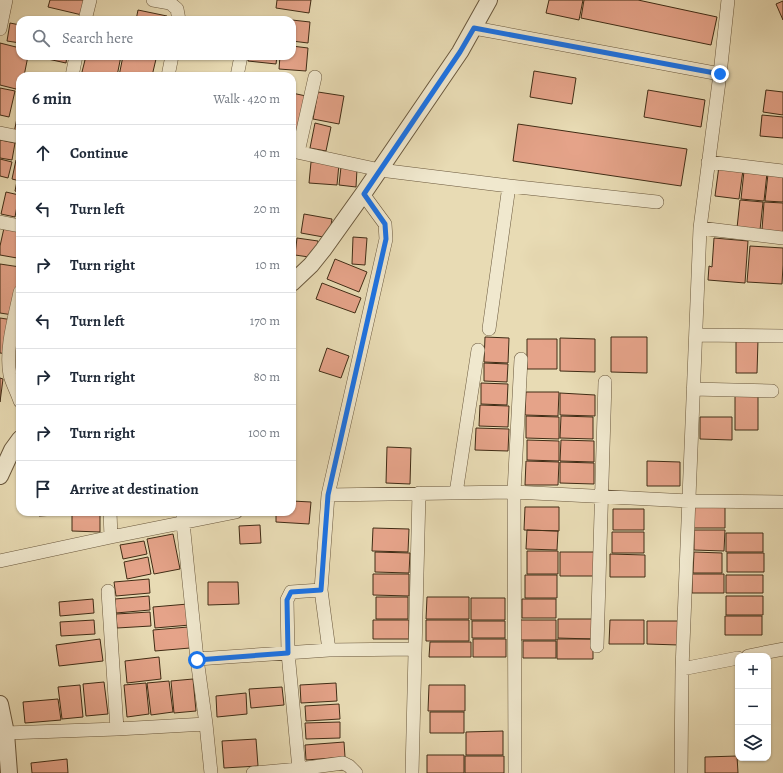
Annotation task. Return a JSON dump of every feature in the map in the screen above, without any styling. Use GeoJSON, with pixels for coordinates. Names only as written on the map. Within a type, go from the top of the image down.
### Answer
{"type":"FeatureCollection","features":[{"type":"Feature","properties":{"kind":"street"},"geometry":{"type":"LineString","coordinates":[[0,29],[6,0]]}},
{"type":"Feature","properties":{"kind":"street"},"geometry":{"type":"LineString","coordinates":[[86,16],[90,0]]}},
{"type":"Feature","properties":{"kind":"street"},"geometry":{"type":"LineString","coordinates":[[153,0],[170,3],[177,9],[178,16]]}},
{"type":"Feature","properties":{"kind":"street"},"geometry":{"type":"LineString","coordinates":[[296,277],[310,265],[323,250],[364,194],[460,52],[489,0]]}},
{"type":"Feature","properties":{"kind":"street"},"geometry":{"type":"LineString","coordinates":[[682,773],[682,669],[700,228],[720,74],[726,1]]}},
{"type":"Feature","properties":{"kind":"street"},"geometry":{"type":"LineString","coordinates":[[474,28],[720,74]]}},
{"type":"Feature","properties":{"kind":"street"},"geometry":{"type":"LineString","coordinates":[[73,72],[75,60]]}},
{"type":"Feature","properties":{"kind":"street"},"geometry":{"type":"LineString","coordinates":[[169,72],[171,60]]}},
{"type":"Feature","properties":{"kind":"street"},"geometry":{"type":"LineString","coordinates":[[238,72],[240,60]]}},
{"type":"Feature","properties":{"kind":"street"},"geometry":{"type":"LineString","coordinates":[[296,147],[315,77]]}},
{"type":"Feature","properties":{"kind":"street"},"geometry":{"type":"LineString","coordinates":[[0,133],[16,136]]}},
{"type":"Feature","properties":{"kind":"street"},"geometry":{"type":"LineString","coordinates":[[296,151],[380,170],[658,202]]}},
{"type":"Feature","properties":{"kind":"street"},"geometry":{"type":"LineString","coordinates":[[708,162],[783,171]]}},
{"type":"Feature","properties":{"kind":"street"},"geometry":{"type":"LineString","coordinates":[[489,329],[509,186]]}},
{"type":"Feature","properties":{"kind":"street"},"geometry":{"type":"LineString","coordinates":[[329,650],[321,590],[328,495],[386,239],[385,224],[364,194]]}},
{"type":"Feature","properties":{"kind":"street"},"geometry":{"type":"LineString","coordinates":[[0,222],[16,225]]}},
{"type":"Feature","properties":{"kind":"street"},"geometry":{"type":"LineString","coordinates":[[700,228],[783,238]]}},
{"type":"Feature","properties":{"kind":"street"},"geometry":{"type":"LineString","coordinates":[[16,313],[9,349],[9,366],[5,376],[16,394]]}},
{"type":"Feature","properties":{"kind":"street"},"geometry":{"type":"LineString","coordinates":[[696,335],[783,336]]}},
{"type":"Feature","properties":{"kind":"street"},"geometry":{"type":"LineString","coordinates":[[456,493],[478,350]]}},
{"type":"Feature","properties":{"kind":"street"},"geometry":{"type":"LineString","coordinates":[[515,773],[514,492],[521,359]]}},
{"type":"Feature","properties":{"kind":"street"},"geometry":{"type":"LineString","coordinates":[[597,646],[605,382]]}},
{"type":"Feature","properties":{"kind":"street"},"geometry":{"type":"LineString","coordinates":[[694,389],[772,391]]}},
{"type":"Feature","properties":{"kind":"street"},"geometry":{"type":"LineString","coordinates":[[0,476],[16,444]]}},
{"type":"Feature","properties":{"kind":"street"},"geometry":{"type":"LineString","coordinates":[[328,495],[514,492],[689,501],[783,502]]}},
{"type":"Feature","properties":{"kind":"street"},"geometry":{"type":"LineString","coordinates":[[412,773],[419,493]]}},
{"type":"Feature","properties":{"kind":"street"},"geometry":{"type":"LineString","coordinates":[[110,516],[111,537]]}},
{"type":"Feature","properties":{"kind":"street"},"geometry":{"type":"LineString","coordinates":[[0,561],[111,537],[183,517],[194,516]]}},
{"type":"Feature","properties":{"kind":"street"},"geometry":{"type":"LineString","coordinates":[[183,517],[197,660],[211,773]]}},
{"type":"Feature","properties":{"kind":"street"},"geometry":{"type":"LineString","coordinates":[[299,771],[288,653],[287,600],[291,592],[321,590]]}},
{"type":"Feature","properties":{"kind":"street"},"geometry":{"type":"LineString","coordinates":[[108,591],[117,730]]}},
{"type":"Feature","properties":{"kind":"street"},"geometry":{"type":"LineString","coordinates":[[197,660],[329,650],[415,649]]}},
{"type":"Feature","properties":{"kind":"street"},"geometry":{"type":"LineString","coordinates":[[763,653],[783,649]]}},
{"type":"Feature","properties":{"kind":"street"},"geometry":{"type":"LineString","coordinates":[[682,669],[735,659]]}},
{"type":"Feature","properties":{"kind":"street"},"geometry":{"type":"LineString","coordinates":[[0,704],[6,733],[9,773]]}},
{"type":"Feature","properties":{"kind":"street"},"geometry":{"type":"LineString","coordinates":[[6,733],[117,730],[206,724]]}},
{"type":"Feature","properties":{"kind":"street"},"geometry":{"type":"LineString","coordinates":[[253,773],[299,771],[343,763],[349,766],[356,773]]}},
{"type":"Feature","properties":{"kind":"building"},"geometry":{"type":"Polygon","coordinates":[[[50,0],[86,0],[82,15],[48,7],[50,0]]]}},
{"type":"Feature","properties":{"kind":"building"},"geometry":{"type":"Polygon","coordinates":[[[277,0],[311,0],[309,13],[276,8],[277,0]]]}},
{"type":"Feature","properties":{"kind":"building"},"geometry":{"type":"Polygon","coordinates":[[[549,0],[583,0],[579,20],[546,13],[549,0]]]}},
{"type":"Feature","properties":{"kind":"building"},"geometry":{"type":"Polygon","coordinates":[[[584,0],[638,0],[717,17],[711,45],[581,18],[584,0]]]}},
{"type":"Feature","properties":{"kind":"building"},"geometry":{"type":"Polygon","coordinates":[[[783,1],[783,20],[776,4],[783,1]]]}},
{"type":"Feature","properties":{"kind":"building"},"geometry":{"type":"Polygon","coordinates":[[[138,10],[167,16],[137,16],[138,10]]]}},
{"type":"Feature","properties":{"kind":"building"},"geometry":{"type":"Polygon","coordinates":[[[296,20],[310,22],[308,43],[296,42],[296,20]]]}},
{"type":"Feature","properties":{"kind":"building"},"geometry":{"type":"Polygon","coordinates":[[[10,23],[16,24],[16,42],[7,41],[10,23]]]}},
{"type":"Feature","properties":{"kind":"building"},"geometry":{"type":"Polygon","coordinates":[[[0,43],[16,47],[16,60],[27,60],[25,72],[16,72],[16,89],[0,85],[0,43]]]}},
{"type":"Feature","properties":{"kind":"building"},"geometry":{"type":"Polygon","coordinates":[[[296,46],[308,48],[306,71],[279,69],[280,60],[296,60],[296,46]]]}},
{"type":"Feature","properties":{"kind":"building"},"geometry":{"type":"Polygon","coordinates":[[[52,60],[66,60],[66,63],[52,60]]]}},
{"type":"Feature","properties":{"kind":"building"},"geometry":{"type":"Polygon","coordinates":[[[85,60],[120,60],[118,72],[82,72],[85,60]]]}},
{"type":"Feature","properties":{"kind":"building"},"geometry":{"type":"Polygon","coordinates":[[[122,60],[156,60],[153,72],[120,72],[122,60]]]}},
{"type":"Feature","properties":{"kind":"building"},"geometry":{"type":"Polygon","coordinates":[[[248,60],[276,60],[276,64],[248,60]]]}},
{"type":"Feature","properties":{"kind":"building"},"geometry":{"type":"Polygon","coordinates":[[[534,71],[576,78],[572,104],[530,97],[534,71]]]}},
{"type":"Feature","properties":{"kind":"building"},"geometry":{"type":"Polygon","coordinates":[[[0,88],[15,91],[9,117],[0,115],[0,88]]]}},
{"type":"Feature","properties":{"kind":"building"},"geometry":{"type":"Polygon","coordinates":[[[648,90],[705,100],[701,127],[644,117],[648,90]]]}},
{"type":"Feature","properties":{"kind":"building"},"geometry":{"type":"Polygon","coordinates":[[[766,90],[783,92],[783,115],[763,112],[766,90]]]}},
{"type":"Feature","properties":{"kind":"building"},"geometry":{"type":"Polygon","coordinates":[[[318,92],[344,96],[339,124],[313,119],[318,92]]]}},
{"type":"Feature","properties":{"kind":"building"},"geometry":{"type":"Polygon","coordinates":[[[296,94],[306,96],[296,143],[296,94]]]}},
{"type":"Feature","properties":{"kind":"building"},"geometry":{"type":"Polygon","coordinates":[[[762,115],[783,117],[783,138],[760,136],[762,115]]]}},
{"type":"Feature","properties":{"kind":"building"},"geometry":{"type":"Polygon","coordinates":[[[16,123],[16,133],[14,133],[16,123]]]}},
{"type":"Feature","properties":{"kind":"building"},"geometry":{"type":"Polygon","coordinates":[[[315,123],[331,127],[326,151],[310,148],[315,123]]]}},
{"type":"Feature","properties":{"kind":"building"},"geometry":{"type":"Polygon","coordinates":[[[518,124],[687,149],[681,186],[513,161],[518,124]]]}},
{"type":"Feature","properties":{"kind":"building"},"geometry":{"type":"Polygon","coordinates":[[[0,140],[15,143],[12,160],[0,158],[0,140]]]}},
{"type":"Feature","properties":{"kind":"building"},"geometry":{"type":"Polygon","coordinates":[[[0,159],[12,162],[8,178],[0,176],[0,159]]]}},
{"type":"Feature","properties":{"kind":"building"},"geometry":{"type":"Polygon","coordinates":[[[16,160],[16,180],[12,179],[16,160]]]}},
{"type":"Feature","properties":{"kind":"building"},"geometry":{"type":"Polygon","coordinates":[[[311,162],[339,164],[337,185],[309,183],[311,162]]]}},
{"type":"Feature","properties":{"kind":"building"},"geometry":{"type":"Polygon","coordinates":[[[719,166],[743,170],[739,199],[715,196],[719,166]]]}},
{"type":"Feature","properties":{"kind":"building"},"geometry":{"type":"Polygon","coordinates":[[[341,167],[357,169],[356,187],[339,185],[341,167]]]}},
{"type":"Feature","properties":{"kind":"building"},"geometry":{"type":"Polygon","coordinates":[[[744,171],[767,173],[764,201],[741,199],[744,171]]]}},
{"type":"Feature","properties":{"kind":"building"},"geometry":{"type":"Polygon","coordinates":[[[768,174],[783,175],[783,202],[765,201],[768,174]]]}},
{"type":"Feature","properties":{"kind":"building"},"geometry":{"type":"Polygon","coordinates":[[[6,192],[16,194],[15,217],[1,214],[6,192]]]}},
{"type":"Feature","properties":{"kind":"building"},"geometry":{"type":"Polygon","coordinates":[[[740,200],[763,202],[760,230],[737,228],[740,200]]]}},
{"type":"Feature","properties":{"kind":"building"},"geometry":{"type":"Polygon","coordinates":[[[764,202],[783,203],[783,232],[762,230],[764,202]]]}},
{"type":"Feature","properties":{"kind":"building"},"geometry":{"type":"Polygon","coordinates":[[[304,214],[332,219],[329,238],[301,233],[304,214]]]}},
{"type":"Feature","properties":{"kind":"building"},"geometry":{"type":"Polygon","coordinates":[[[4,228],[16,231],[16,258],[0,255],[0,246],[4,228]]]}},
{"type":"Feature","properties":{"kind":"building"},"geometry":{"type":"Polygon","coordinates":[[[353,237],[367,238],[365,265],[352,264],[353,237]]]}},
{"type":"Feature","properties":{"kind":"building"},"geometry":{"type":"Polygon","coordinates":[[[297,238],[318,241],[316,258],[296,255],[297,238]]]}},
{"type":"Feature","properties":{"kind":"building"},"geometry":{"type":"Polygon","coordinates":[[[714,238],[748,241],[745,283],[708,280],[709,266],[712,267],[714,238]]]}},
{"type":"Feature","properties":{"kind":"building"},"geometry":{"type":"Polygon","coordinates":[[[750,246],[783,248],[782,284],[747,282],[750,246]]]}},
{"type":"Feature","properties":{"kind":"building"},"geometry":{"type":"Polygon","coordinates":[[[335,259],[367,272],[359,292],[327,279],[335,259]]]}},
{"type":"Feature","properties":{"kind":"building"},"geometry":{"type":"Polygon","coordinates":[[[0,264],[16,266],[16,294],[13,315],[0,313],[0,264]]]}},
{"type":"Feature","properties":{"kind":"building"},"geometry":{"type":"Polygon","coordinates":[[[322,283],[361,298],[355,313],[316,299],[322,283]]]}},
{"type":"Feature","properties":{"kind":"building"},"geometry":{"type":"Polygon","coordinates":[[[0,318],[13,320],[8,354],[0,353],[0,318]]]}},
{"type":"Feature","properties":{"kind":"building"},"geometry":{"type":"Polygon","coordinates":[[[485,337],[509,338],[508,363],[484,362],[485,337]]]}},
{"type":"Feature","properties":{"kind":"building"},"geometry":{"type":"Polygon","coordinates":[[[611,337],[647,337],[647,373],[611,372],[611,337]]]}},
{"type":"Feature","properties":{"kind":"building"},"geometry":{"type":"Polygon","coordinates":[[[560,338],[595,339],[595,372],[560,371],[560,338]]]}},
{"type":"Feature","properties":{"kind":"building"},"geometry":{"type":"Polygon","coordinates":[[[527,339],[557,339],[557,369],[527,369],[527,339]]]}},
{"type":"Feature","properties":{"kind":"building"},"geometry":{"type":"Polygon","coordinates":[[[736,340],[758,340],[757,373],[736,373],[736,340]]]}},
{"type":"Feature","properties":{"kind":"building"},"geometry":{"type":"Polygon","coordinates":[[[327,348],[349,356],[341,378],[319,371],[327,348]]]}},
{"type":"Feature","properties":{"kind":"building"},"geometry":{"type":"Polygon","coordinates":[[[484,363],[508,364],[507,382],[484,381],[484,363]]]}},
{"type":"Feature","properties":{"kind":"building"},"geometry":{"type":"Polygon","coordinates":[[[0,378],[3,379],[0,402],[0,378]]]}},
{"type":"Feature","properties":{"kind":"building"},"geometry":{"type":"Polygon","coordinates":[[[481,383],[508,384],[507,405],[481,404],[481,383]]]}},
{"type":"Feature","properties":{"kind":"building"},"geometry":{"type":"Polygon","coordinates":[[[735,391],[758,392],[758,430],[735,430],[735,391]]]}},
{"type":"Feature","properties":{"kind":"building"},"geometry":{"type":"Polygon","coordinates":[[[526,392],[559,392],[558,416],[525,415],[526,392]]]}},
{"type":"Feature","properties":{"kind":"building"},"geometry":{"type":"Polygon","coordinates":[[[560,393],[595,395],[595,416],[560,415],[560,393]]]}},
{"type":"Feature","properties":{"kind":"building"},"geometry":{"type":"Polygon","coordinates":[[[480,405],[509,406],[508,427],[479,426],[480,405]]]}},
{"type":"Feature","properties":{"kind":"building"},"geometry":{"type":"Polygon","coordinates":[[[526,416],[559,417],[559,439],[526,438],[526,416]]]}},
{"type":"Feature","properties":{"kind":"building"},"geometry":{"type":"Polygon","coordinates":[[[561,416],[593,417],[593,439],[560,438],[561,416]]]}},
{"type":"Feature","properties":{"kind":"building"},"geometry":{"type":"Polygon","coordinates":[[[700,417],[732,417],[732,440],[700,439],[700,417]]]}},
{"type":"Feature","properties":{"kind":"building"},"geometry":{"type":"Polygon","coordinates":[[[476,428],[509,429],[508,451],[475,450],[476,428]]]}},
{"type":"Feature","properties":{"kind":"building"},"geometry":{"type":"Polygon","coordinates":[[[527,440],[559,441],[559,461],[527,460],[527,440]]]}},
{"type":"Feature","properties":{"kind":"building"},"geometry":{"type":"Polygon","coordinates":[[[561,440],[594,441],[594,462],[560,461],[561,440]]]}},
{"type":"Feature","properties":{"kind":"building"},"geometry":{"type":"Polygon","coordinates":[[[387,447],[411,448],[410,484],[386,483],[387,447]]]}},
{"type":"Feature","properties":{"kind":"building"},"geometry":{"type":"Polygon","coordinates":[[[526,461],[559,462],[558,485],[525,485],[526,461]]]}},
{"type":"Feature","properties":{"kind":"building"},"geometry":{"type":"Polygon","coordinates":[[[647,461],[680,462],[680,486],[647,486],[647,461]]]}},
{"type":"Feature","properties":{"kind":"building"},"geometry":{"type":"Polygon","coordinates":[[[560,462],[594,463],[594,484],[560,483],[560,462]]]}},
{"type":"Feature","properties":{"kind":"building"},"geometry":{"type":"Polygon","coordinates":[[[296,501],[311,502],[309,524],[276,522],[276,516],[296,516],[296,501]]]}},
{"type":"Feature","properties":{"kind":"building"},"geometry":{"type":"Polygon","coordinates":[[[692,505],[725,506],[725,528],[692,528],[692,505]]]}},
{"type":"Feature","properties":{"kind":"building"},"geometry":{"type":"Polygon","coordinates":[[[525,507],[559,507],[559,531],[524,530],[525,507]]]}},
{"type":"Feature","properties":{"kind":"building"},"geometry":{"type":"Polygon","coordinates":[[[613,509],[644,509],[644,530],[613,530],[613,509]]]}},
{"type":"Feature","properties":{"kind":"building"},"geometry":{"type":"Polygon","coordinates":[[[72,516],[100,516],[100,532],[72,531],[72,516]]]}},
{"type":"Feature","properties":{"kind":"building"},"geometry":{"type":"Polygon","coordinates":[[[260,525],[261,543],[240,544],[239,526],[260,525]]]}},
{"type":"Feature","properties":{"kind":"building"},"geometry":{"type":"Polygon","coordinates":[[[373,528],[409,529],[408,552],[372,551],[373,528]]]}},
{"type":"Feature","properties":{"kind":"building"},"geometry":{"type":"Polygon","coordinates":[[[527,530],[558,531],[557,550],[526,549],[527,530]]]}},
{"type":"Feature","properties":{"kind":"building"},"geometry":{"type":"Polygon","coordinates":[[[694,530],[725,530],[724,551],[694,550],[694,530]]]}},
{"type":"Feature","properties":{"kind":"building"},"geometry":{"type":"Polygon","coordinates":[[[612,532],[644,532],[644,553],[612,553],[612,532]]]}},
{"type":"Feature","properties":{"kind":"building"},"geometry":{"type":"Polygon","coordinates":[[[726,533],[763,533],[763,552],[726,552],[726,533]]]}},
{"type":"Feature","properties":{"kind":"building"},"geometry":{"type":"Polygon","coordinates":[[[173,534],[180,569],[154,574],[147,539],[173,534]]]}},
{"type":"Feature","properties":{"kind":"building"},"geometry":{"type":"Polygon","coordinates":[[[144,541],[147,554],[123,559],[120,545],[144,541]]]}},
{"type":"Feature","properties":{"kind":"building"},"geometry":{"type":"Polygon","coordinates":[[[527,551],[558,551],[558,574],[527,574],[527,551]]]}},
{"type":"Feature","properties":{"kind":"building"},"geometry":{"type":"Polygon","coordinates":[[[375,552],[410,553],[409,573],[375,572],[375,552]]]}},
{"type":"Feature","properties":{"kind":"building"},"geometry":{"type":"Polygon","coordinates":[[[560,552],[594,552],[594,576],[560,576],[560,552]]]}},
{"type":"Feature","properties":{"kind":"building"},"geometry":{"type":"Polygon","coordinates":[[[694,552],[722,553],[722,573],[693,573],[694,552]]]}},
{"type":"Feature","properties":{"kind":"building"},"geometry":{"type":"Polygon","coordinates":[[[727,553],[764,553],[764,572],[727,572],[727,553]]]}},
{"type":"Feature","properties":{"kind":"building"},"geometry":{"type":"Polygon","coordinates":[[[610,554],[645,555],[645,577],[610,577],[610,554]]]}},
{"type":"Feature","properties":{"kind":"building"},"geometry":{"type":"Polygon","coordinates":[[[148,557],[151,574],[127,579],[124,562],[148,557]]]}},
{"type":"Feature","properties":{"kind":"building"},"geometry":{"type":"Polygon","coordinates":[[[373,574],[409,574],[409,596],[373,595],[373,574]]]}},
{"type":"Feature","properties":{"kind":"building"},"geometry":{"type":"Polygon","coordinates":[[[692,574],[724,574],[724,593],[692,593],[692,574]]]}},
{"type":"Feature","properties":{"kind":"building"},"geometry":{"type":"Polygon","coordinates":[[[525,575],[557,575],[557,598],[525,598],[525,575]]]}},
{"type":"Feature","properties":{"kind":"building"},"geometry":{"type":"Polygon","coordinates":[[[726,575],[763,575],[763,593],[726,593],[726,575]]]}},
{"type":"Feature","properties":{"kind":"building"},"geometry":{"type":"Polygon","coordinates":[[[149,579],[150,593],[116,596],[114,582],[149,579]]]}},
{"type":"Feature","properties":{"kind":"building"},"geometry":{"type":"Polygon","coordinates":[[[208,582],[238,582],[239,604],[208,605],[208,582]]]}},
{"type":"Feature","properties":{"kind":"building"},"geometry":{"type":"Polygon","coordinates":[[[149,596],[150,610],[116,613],[115,599],[149,596]]]}},
{"type":"Feature","properties":{"kind":"building"},"geometry":{"type":"Polygon","coordinates":[[[726,596],[763,596],[763,615],[726,615],[726,596]]]}},
{"type":"Feature","properties":{"kind":"building"},"geometry":{"type":"Polygon","coordinates":[[[376,597],[408,597],[408,619],[376,619],[376,597]]]}},
{"type":"Feature","properties":{"kind":"building"},"geometry":{"type":"Polygon","coordinates":[[[427,597],[469,597],[469,619],[426,619],[427,597]]]}},
{"type":"Feature","properties":{"kind":"building"},"geometry":{"type":"Polygon","coordinates":[[[471,598],[505,598],[505,620],[471,620],[471,598]]]}},
{"type":"Feature","properties":{"kind":"building"},"geometry":{"type":"Polygon","coordinates":[[[93,599],[94,613],[60,616],[59,602],[93,599]]]}},
{"type":"Feature","properties":{"kind":"building"},"geometry":{"type":"Polygon","coordinates":[[[522,599],[556,599],[556,618],[522,618],[522,599]]]}},
{"type":"Feature","properties":{"kind":"building"},"geometry":{"type":"Polygon","coordinates":[[[188,604],[190,625],[155,628],[153,607],[188,604]]]}},
{"type":"Feature","properties":{"kind":"building"},"geometry":{"type":"Polygon","coordinates":[[[150,612],[151,626],[117,628],[116,614],[150,612]]]}},
{"type":"Feature","properties":{"kind":"building"},"geometry":{"type":"Polygon","coordinates":[[[725,616],[762,616],[762,635],[725,635],[725,616]]]}},
{"type":"Feature","properties":{"kind":"building"},"geometry":{"type":"Polygon","coordinates":[[[558,619],[592,619],[592,639],[558,638],[558,619]]]}},
{"type":"Feature","properties":{"kind":"building"},"geometry":{"type":"Polygon","coordinates":[[[94,620],[95,634],[61,636],[60,622],[94,620]]]}},
{"type":"Feature","properties":{"kind":"building"},"geometry":{"type":"Polygon","coordinates":[[[373,620],[409,620],[409,639],[373,639],[373,620]]]}},
{"type":"Feature","properties":{"kind":"building"},"geometry":{"type":"Polygon","coordinates":[[[426,620],[469,620],[469,641],[426,641],[426,620]]]}},
{"type":"Feature","properties":{"kind":"building"},"geometry":{"type":"Polygon","coordinates":[[[520,620],[556,620],[556,640],[520,640],[520,620]]]}},
{"type":"Feature","properties":{"kind":"building"},"geometry":{"type":"Polygon","coordinates":[[[610,620],[644,620],[644,644],[609,644],[610,620]]]}},
{"type":"Feature","properties":{"kind":"building"},"geometry":{"type":"Polygon","coordinates":[[[472,621],[505,621],[505,638],[472,638],[472,621]]]}},
{"type":"Feature","properties":{"kind":"building"},"geometry":{"type":"Polygon","coordinates":[[[647,621],[679,621],[679,645],[647,644],[647,621]]]}},
{"type":"Feature","properties":{"kind":"building"},"geometry":{"type":"Polygon","coordinates":[[[188,627],[190,648],[155,651],[153,630],[188,627]]]}},
{"type":"Feature","properties":{"kind":"building"},"geometry":{"type":"Polygon","coordinates":[[[100,639],[103,661],[59,666],[56,645],[100,639]]]}},
{"type":"Feature","properties":{"kind":"building"},"geometry":{"type":"Polygon","coordinates":[[[473,639],[506,639],[506,657],[473,657],[473,639]]]}},
{"type":"Feature","properties":{"kind":"building"},"geometry":{"type":"Polygon","coordinates":[[[557,639],[593,639],[593,659],[557,659],[557,639]]]}},
{"type":"Feature","properties":{"kind":"building"},"geometry":{"type":"Polygon","coordinates":[[[523,641],[556,641],[556,658],[523,658],[523,641]]]}},
{"type":"Feature","properties":{"kind":"building"},"geometry":{"type":"Polygon","coordinates":[[[430,642],[471,642],[471,657],[429,657],[430,642]]]}},
{"type":"Feature","properties":{"kind":"building"},"geometry":{"type":"Polygon","coordinates":[[[159,657],[161,679],[127,683],[125,661],[159,657]]]}},
{"type":"Feature","properties":{"kind":"building"},"geometry":{"type":"Polygon","coordinates":[[[193,679],[196,711],[174,713],[171,681],[193,679]]]}},
{"type":"Feature","properties":{"kind":"building"},"geometry":{"type":"Polygon","coordinates":[[[169,681],[173,712],[151,715],[147,683],[169,681]]]}},
{"type":"Feature","properties":{"kind":"building"},"geometry":{"type":"Polygon","coordinates":[[[104,682],[108,714],[86,716],[83,684],[104,682]]]}},
{"type":"Feature","properties":{"kind":"building"},"geometry":{"type":"Polygon","coordinates":[[[146,683],[149,714],[127,717],[124,685],[146,683]]]}},
{"type":"Feature","properties":{"kind":"building"},"geometry":{"type":"Polygon","coordinates":[[[336,683],[337,701],[301,703],[300,685],[336,683]]]}},
{"type":"Feature","properties":{"kind":"building"},"geometry":{"type":"Polygon","coordinates":[[[80,685],[83,717],[62,719],[58,687],[80,685]]]}},
{"type":"Feature","properties":{"kind":"building"},"geometry":{"type":"Polygon","coordinates":[[[429,685],[465,685],[465,711],[428,711],[429,685]]]}},
{"type":"Feature","properties":{"kind":"building"},"geometry":{"type":"Polygon","coordinates":[[[282,687],[284,705],[251,708],[249,689],[282,687]]]}},
{"type":"Feature","properties":{"kind":"building"},"geometry":{"type":"Polygon","coordinates":[[[246,693],[247,714],[217,717],[216,696],[246,693]]]}},
{"type":"Feature","properties":{"kind":"building"},"geometry":{"type":"Polygon","coordinates":[[[58,699],[61,720],[25,723],[23,702],[58,699]]]}},
{"type":"Feature","properties":{"kind":"building"},"geometry":{"type":"Polygon","coordinates":[[[339,704],[340,719],[306,721],[305,706],[339,704]]]}},
{"type":"Feature","properties":{"kind":"building"},"geometry":{"type":"Polygon","coordinates":[[[430,712],[464,712],[464,733],[430,733],[430,712]]]}},
{"type":"Feature","properties":{"kind":"building"},"geometry":{"type":"Polygon","coordinates":[[[340,722],[340,738],[306,739],[305,723],[340,722]]]}},
{"type":"Feature","properties":{"kind":"building"},"geometry":{"type":"Polygon","coordinates":[[[503,731],[503,755],[466,755],[466,732],[503,731]]]}},
{"type":"Feature","properties":{"kind":"building"},"geometry":{"type":"Polygon","coordinates":[[[256,739],[258,766],[224,768],[222,741],[256,739]]]}},
{"type":"Feature","properties":{"kind":"building"},"geometry":{"type":"Polygon","coordinates":[[[344,742],[345,757],[306,760],[305,745],[344,742]]]}},
{"type":"Feature","properties":{"kind":"building"},"geometry":{"type":"Polygon","coordinates":[[[427,755],[464,755],[464,773],[427,773],[427,755]]]}},
{"type":"Feature","properties":{"kind":"building"},"geometry":{"type":"Polygon","coordinates":[[[465,756],[504,756],[504,773],[465,773],[465,756]]]}},
{"type":"Feature","properties":{"kind":"building"},"geometry":{"type":"Polygon","coordinates":[[[735,756],[735,761],[737,761],[738,773],[705,773],[705,757],[735,756]]]}},
{"type":"Feature","properties":{"kind":"building"},"geometry":{"type":"Polygon","coordinates":[[[67,759],[68,773],[32,773],[31,763],[67,759]]]}},
{"type":"Feature","properties":{"kind":"route"},"geometry":{"type":"LineString","coordinates":[[197,660],[288,653],[287,600],[291,592],[321,590],[328,495],[386,239],[385,224],[364,194],[460,52],[474,28],[720,74]]}}]}
